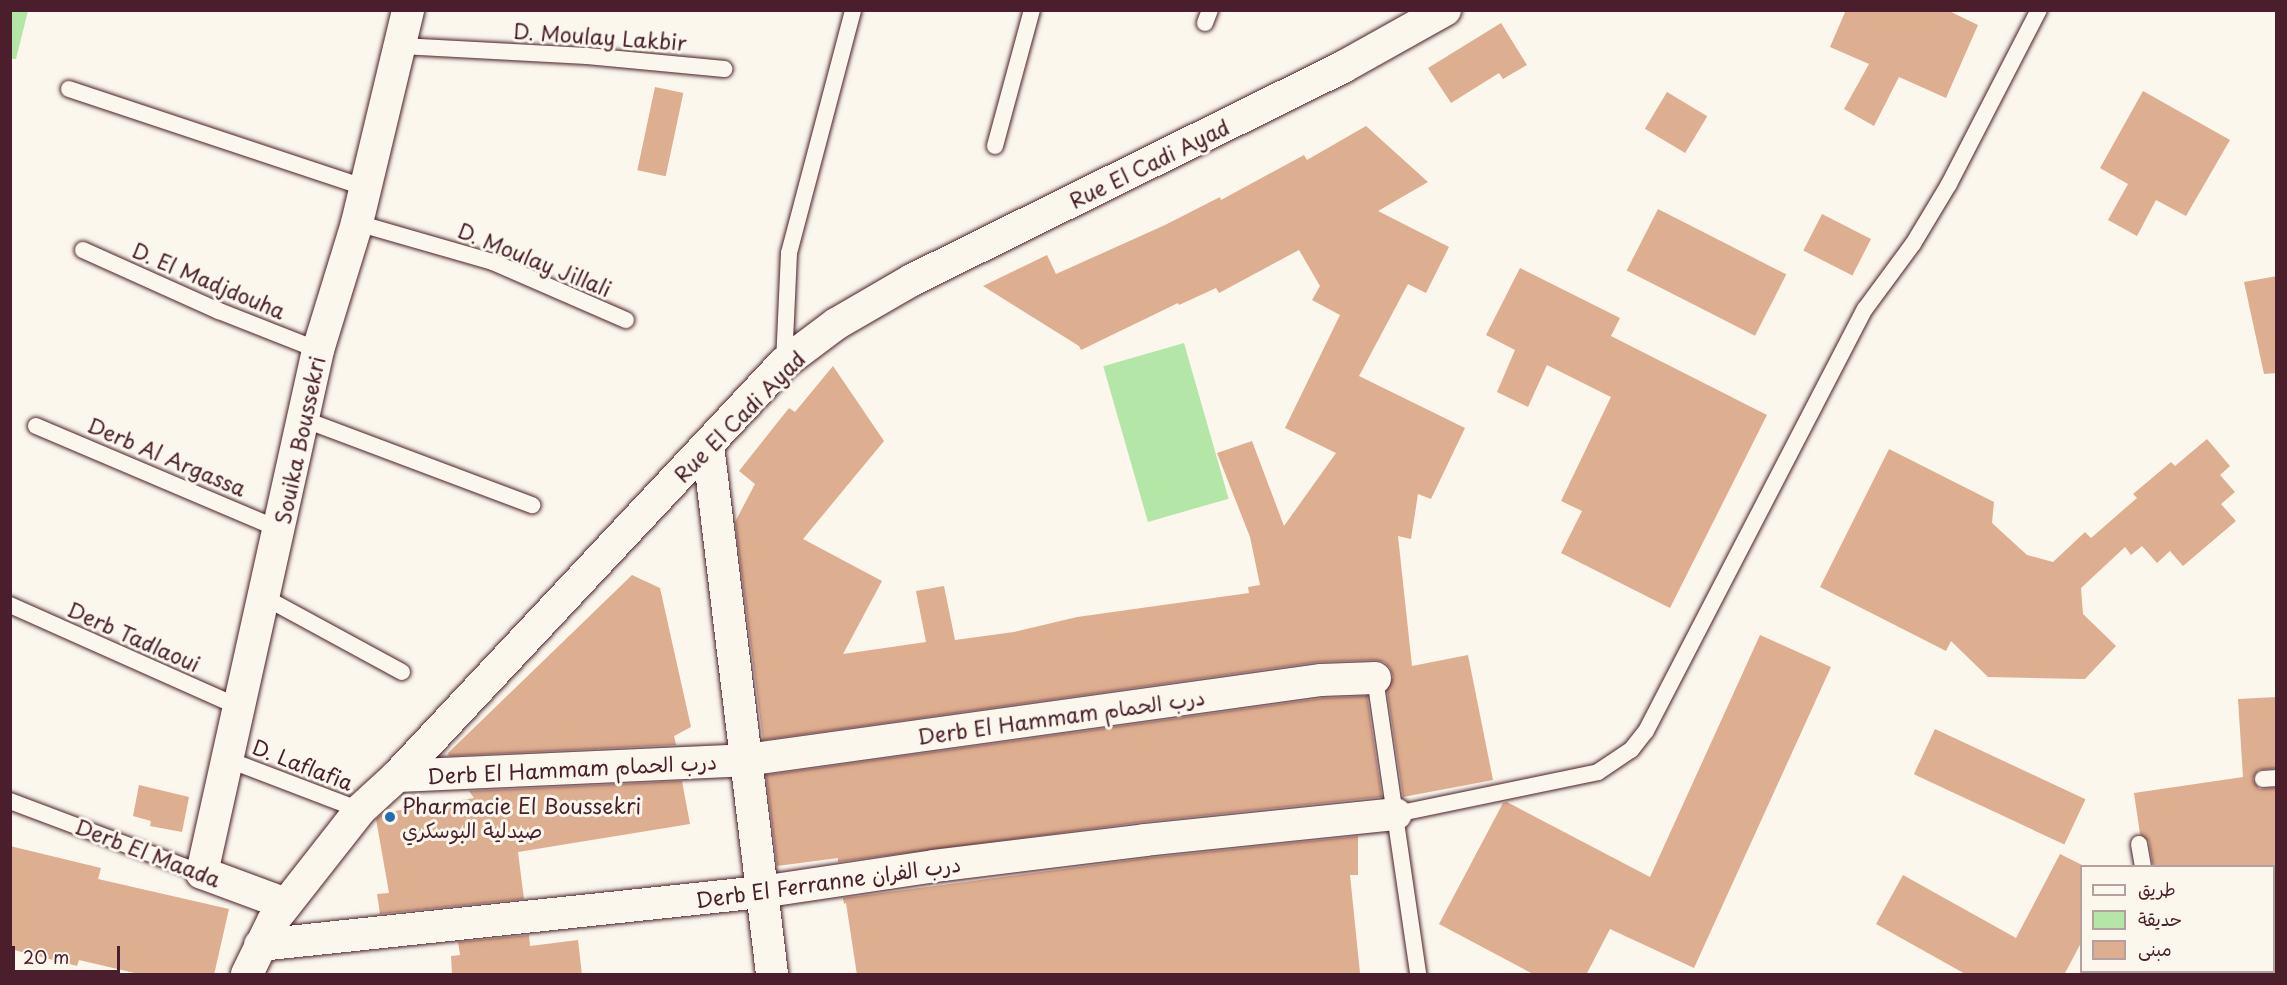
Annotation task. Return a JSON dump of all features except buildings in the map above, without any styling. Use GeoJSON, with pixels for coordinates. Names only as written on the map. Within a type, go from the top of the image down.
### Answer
{"type":"FeatureCollection","features":[{"type":"Feature","properties":{"kind":"street","name":"Souika Boussekri"},"geometry":{"type":"LineString","coordinates":[[202,873],[229,760],[318,350],[357,223],[408,10]]}},
{"type":"Feature","properties":{"kind":"street","name":"Rue El Cadi Ayad"},"geometry":{"type":"LineString","coordinates":[[247,975],[273,921],[360,810],[397,776],[784,363],[836,324],[912,280],[1343,67],[1445,10]]}},
{"type":"Feature","properties":{"kind":"street","name":"Derb El Hammam درب الحمام"},"geometry":{"type":"LineString","coordinates":[[708,445],[772,975]]}},
{"type":"Feature","properties":{"kind":"street","name":"Derb El Hammam درب الحمام"},"geometry":{"type":"LineString","coordinates":[[397,776],[746,759],[1321,680],[1375,678]]}},
{"type":"Feature","properties":{"kind":"street","name":"Derb El Ferranne درب الفران"},"geometry":{"type":"LineString","coordinates":[[260,945],[761,892],[934,866],[1144,840],[1396,814]]}},
{"type":"Feature","properties":{"kind":"street","name":"Derb El Maada"},"geometry":{"type":"LineString","coordinates":[[202,873],[286,904]]}},
{"type":"Feature","properties":{"kind":"lane"},"geometry":{"type":"LineString","coordinates":[[784,363],[789,252],[853,10]]}},
{"type":"Feature","properties":{"kind":"lane"},"geometry":{"type":"LineString","coordinates":[[994,146],[1032,10]]}},
{"type":"Feature","properties":{"kind":"lane"},"geometry":{"type":"LineString","coordinates":[[1396,814],[1598,772],[1631,750],[1646,731],[1865,309],[1913,244],[1949,184],[2039,10]]}},
{"type":"Feature","properties":{"kind":"lane","name":"D. Moulay Lakbir"},"geometry":{"type":"LineString","coordinates":[[400,46],[587,56],[724,69]]}},
{"type":"Feature","properties":{"kind":"lane"},"geometry":{"type":"LineString","coordinates":[[69,89],[366,188]]}},
{"type":"Feature","properties":{"kind":"lane","name":"D. Moulay Jillali"},"geometry":{"type":"LineString","coordinates":[[357,223],[493,262],[626,320]]}},
{"type":"Feature","properties":{"kind":"lane","name":"D. El Madjdouha"},"geometry":{"type":"LineString","coordinates":[[83,250],[219,310],[318,350]]}},
{"type":"Feature","properties":{"kind":"lane"},"geometry":{"type":"LineString","coordinates":[[303,419],[532,505]]}},
{"type":"Feature","properties":{"kind":"lane","name":"Derb Al Argassa"},"geometry":{"type":"LineString","coordinates":[[36,426],[279,529]]}},
{"type":"Feature","properties":{"kind":"lane"},"geometry":{"type":"LineString","coordinates":[[264,597],[402,672]]}},
{"type":"Feature","properties":{"kind":"lane","name":"Derb Tadlaoui"},"geometry":{"type":"LineString","coordinates":[[10,606],[239,707]]}},
{"type":"Feature","properties":{"kind":"lane"},"geometry":{"type":"LineString","coordinates":[[1375,678],[1418,975]]}},
{"type":"Feature","properties":{"kind":"lane","name":"D. Laflafia"},"geometry":{"type":"LineString","coordinates":[[229,760],[360,810]]}},
{"type":"Feature","properties":{"kind":"lane","name":"Derb El Maada"},"geometry":{"type":"LineString","coordinates":[[10,801],[202,873]]}},
{"type":"Feature","properties":{"kind":"lane"},"geometry":{"type":"LineString","coordinates":[[2139,844],[2143,865]]}},
{"type":"Feature","properties":{"kind":"green space"},"geometry":{"type":"Polygon","coordinates":[[[10,11],[28,11],[16,59],[11,59],[10,11]]]}},
{"type":"Feature","properties":{"kind":"green space"},"geometry":{"type":"Polygon","coordinates":[[[1184,343],[1229,499],[1148,522],[1103,366],[1184,343]]]}},
{"type":"Feature","properties":{"kind":"place","name":"Pharmacie El Boussekri صيدلية البوسكري"},"geometry":{"type":"Point","coordinates":[390,817]}}]}
